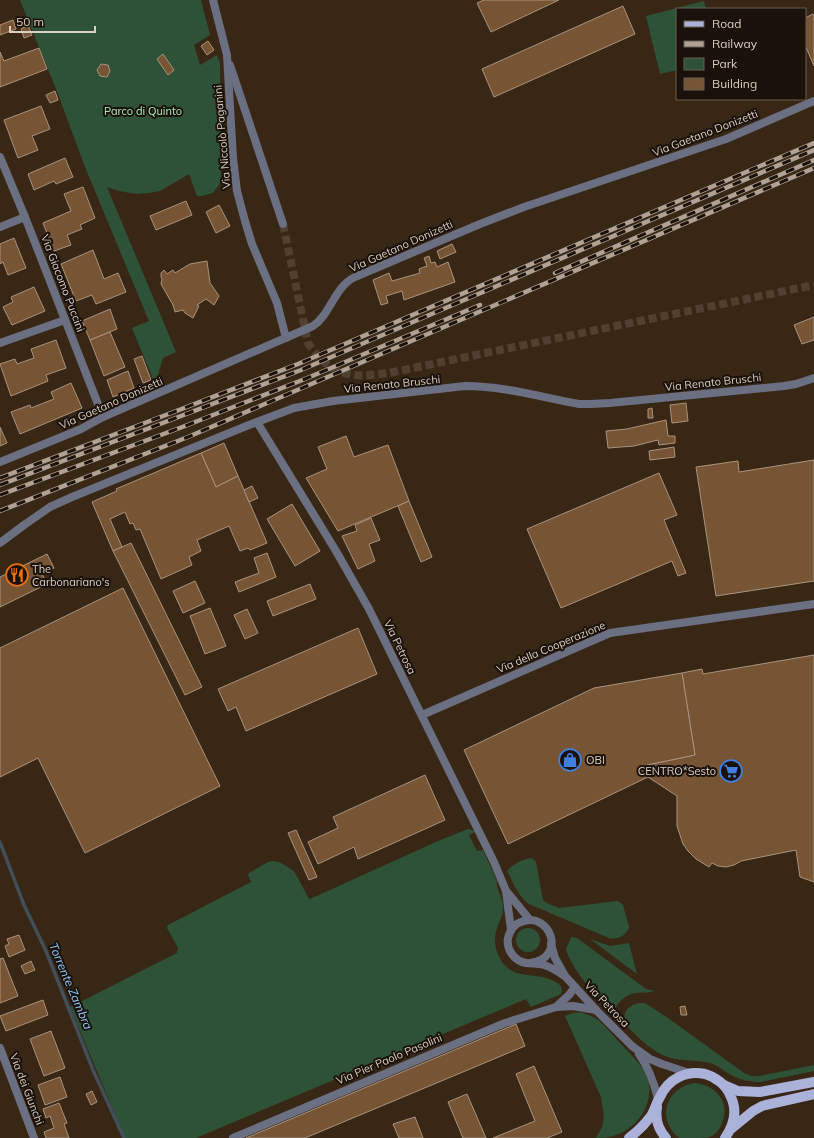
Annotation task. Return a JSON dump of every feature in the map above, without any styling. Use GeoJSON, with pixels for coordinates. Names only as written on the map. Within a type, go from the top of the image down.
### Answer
{"type":"FeatureCollection","features":[{"type":"Feature","properties":{"kind":"main road"},"geometry":{"type":"LineString","coordinates":[[629,1138],[651,1116],[663,1090],[670,1082],[679,1076],[689,1073],[699,1073],[708,1075],[724,1085],[738,1091],[760,1092],[814,1082]]}},
{"type":"Feature","properties":{"kind":"main road"},"geometry":{"type":"LineString","coordinates":[[724,1085],[734,1104],[734,1119],[731,1134]]}},
{"type":"Feature","properties":{"kind":"main road"},"geometry":{"type":"LineString","coordinates":[[725,1138],[731,1134],[753,1111],[762,1106],[814,1094]]}},
{"type":"Feature","properties":{"kind":"main road"},"geometry":{"type":"LineString","coordinates":[[658,1101],[656,1118],[659,1127],[666,1138]]}},
{"type":"Feature","properties":{"kind":"street","name":"Via Niccolò Paganini"},"geometry":{"type":"LineString","coordinates":[[213,0],[227,55],[233,158],[237,190],[254,248],[277,302],[286,338]]}},
{"type":"Feature","properties":{"kind":"street"},"geometry":{"type":"LineString","coordinates":[[227,55],[282,224]]}},
{"type":"Feature","properties":{"kind":"street","name":"Via Gaetano Donizetti"},"geometry":{"type":"LineString","coordinates":[[0,462],[80,429],[103,417],[318,323],[340,289],[351,279],[453,234],[524,207],[726,138],[814,101]]}},
{"type":"Feature","properties":{"kind":"street","name":"Via Giacomo Puccini"},"geometry":{"type":"LineString","coordinates":[[0,157],[103,417]]}},
{"type":"Feature","properties":{"kind":"street"},"geometry":{"type":"LineString","coordinates":[[0,227],[25,217]]}},
{"type":"Feature","properties":{"kind":"street"},"geometry":{"type":"LineString","coordinates":[[0,343],[65,320]]}},
{"type":"Feature","properties":{"kind":"street","name":"Via Renato Bruschi"},"geometry":{"type":"LineString","coordinates":[[0,543],[50,507],[256,422],[294,408],[465,386],[501,388],[579,404],[610,404],[784,386],[814,378]]}},
{"type":"Feature","properties":{"kind":"street","name":"Via Petrosa"},"geometry":{"type":"LineString","coordinates":[[256,422],[340,558],[369,609],[494,862],[506,891],[511,930],[508,937],[508,946],[512,954],[524,963],[543,964],[553,968],[565,976]]}},
{"type":"Feature","properties":{"kind":"street","name":"Via della Cooperazione"},"geometry":{"type":"LineString","coordinates":[[422,715],[610,633],[814,604]]}},
{"type":"Feature","properties":{"kind":"street","name":"Via Petrosa"},"geometry":{"type":"LineString","coordinates":[[506,891],[530,920],[539,922],[546,927],[550,933],[555,958],[565,976],[633,1047],[645,1062],[652,1077],[658,1101]]}},
{"type":"Feature","properties":{"kind":"street"},"geometry":{"type":"LineString","coordinates":[[511,930],[520,922],[530,920]]}},
{"type":"Feature","properties":{"kind":"street"},"geometry":{"type":"LineString","coordinates":[[530,963],[545,958],[550,950],[551,944]]}},
{"type":"Feature","properties":{"kind":"street","name":"Via Pier Paolo Pasolini"},"geometry":{"type":"LineString","coordinates":[[556,1007],[575,987]]}},
{"type":"Feature","properties":{"kind":"street","name":"Via Pier Paolo Pasolini"},"geometry":{"type":"LineString","coordinates":[[233,1138],[505,1023],[556,1007],[574,1006],[596,1010]]}},
{"type":"Feature","properties":{"kind":"street","name":"Via Petrosa"},"geometry":{"type":"LineString","coordinates":[[633,1047],[662,1064],[689,1073]]}},
{"type":"Feature","properties":{"kind":"street","name":"Via dei Giunchi"},"geometry":{"type":"LineString","coordinates":[[0,1048],[34,1138]]}},
{"type":"Feature","properties":{"kind":"green space","name":"Parco di Quinto"},"geometry":{"type":"Polygon","coordinates":[[[20,0],[201,0],[210,35],[194,45],[200,65],[217,55],[220,63],[221,182],[213,193],[202,196],[197,196],[189,174],[160,191],[148,193],[136,194],[107,187],[176,352],[163,358],[155,384],[132,328],[149,321],[85,167],[58,94],[20,0]]]}},
{"type":"Feature","properties":{"kind":"green space"},"geometry":{"type":"Polygon","coordinates":[[[704,1],[706,8],[677,8],[704,1]]]}},
{"type":"Feature","properties":{"kind":"green space"},"geometry":{"type":"Polygon","coordinates":[[[676,8],[676,70],[660,74],[646,16],[676,8]]]}},
{"type":"Feature","properties":{"kind":"green space"},"geometry":{"type":"Polygon","coordinates":[[[468,829],[475,831],[469,835],[477,851],[483,850],[497,881],[497,888],[503,903],[503,911],[495,937],[496,950],[501,961],[515,972],[547,978],[556,982],[561,986],[561,994],[531,1007],[526,999],[196,1138],[125,1138],[70,1007],[177,953],[178,948],[167,928],[168,925],[251,882],[248,875],[249,873],[268,862],[274,861],[281,863],[294,871],[310,899],[468,829]]]}},
{"type":"Feature","properties":{"kind":"green space"},"geometry":{"type":"Polygon","coordinates":[[[532,858],[536,862],[543,900],[559,908],[618,901],[623,905],[629,927],[626,933],[618,938],[609,938],[525,901],[514,885],[507,871],[518,862],[532,858]]]}},
{"type":"Feature","properties":{"kind":"green space"},"geometry":{"type":"Polygon","coordinates":[[[528,928],[533,929],[539,935],[539,945],[533,951],[528,952],[523,951],[517,945],[516,940],[517,935],[523,929],[528,928]]]}},
{"type":"Feature","properties":{"kind":"green space"},"geometry":{"type":"Polygon","coordinates":[[[571,937],[577,938],[646,989],[655,991],[628,995],[619,1003],[613,1013],[586,983],[569,957],[566,949],[571,937]]]}},
{"type":"Feature","properties":{"kind":"green space"},"geometry":{"type":"Polygon","coordinates":[[[590,939],[610,946],[629,943],[637,974],[590,939]]]}},
{"type":"Feature","properties":{"kind":"green space"},"geometry":{"type":"Polygon","coordinates":[[[639,1003],[645,1003],[744,1073],[751,1076],[760,1076],[814,1065],[814,1071],[761,1082],[753,1082],[735,1077],[713,1064],[668,1057],[648,1046],[624,1023],[624,1016],[627,1010],[639,1003]]]}},
{"type":"Feature","properties":{"kind":"green space"},"geometry":{"type":"Polygon","coordinates":[[[580,1012],[597,1019],[603,1024],[640,1064],[649,1082],[649,1098],[647,1105],[639,1119],[620,1134],[611,1137],[596,1138],[602,1127],[604,1117],[601,1097],[565,1016],[580,1012]]]}},
{"type":"Feature","properties":{"kind":"green space"},"geometry":{"type":"Polygon","coordinates":[[[694,1083],[710,1088],[721,1098],[725,1113],[723,1121],[717,1132],[710,1137],[680,1138],[671,1129],[667,1121],[667,1106],[669,1100],[679,1089],[694,1083]]]}},
{"type":"Feature","properties":{"kind":"building"},"geometry":{"type":"Polygon","coordinates":[[[484,0],[559,0],[491,32],[477,3],[484,0]]]}},
{"type":"Feature","properties":{"kind":"building"},"geometry":{"type":"Polygon","coordinates":[[[623,6],[635,34],[494,97],[482,69],[623,6]]]}},
{"type":"Feature","properties":{"kind":"building"},"geometry":{"type":"Polygon","coordinates":[[[813,14],[814,17],[814,66],[806,47],[806,18],[813,14]]]}},
{"type":"Feature","properties":{"kind":"building"},"geometry":{"type":"Polygon","coordinates":[[[13,20],[16,29],[0,35],[0,25],[13,20]]]}},
{"type":"Feature","properties":{"kind":"building"},"geometry":{"type":"Polygon","coordinates":[[[28,25],[32,35],[24,38],[21,29],[28,25]]]}},
{"type":"Feature","properties":{"kind":"building"},"geometry":{"type":"Polygon","coordinates":[[[208,41],[214,50],[207,55],[201,46],[208,41]]]}},
{"type":"Feature","properties":{"kind":"building"},"geometry":{"type":"Polygon","coordinates":[[[39,48],[47,69],[0,87],[0,52],[4,61],[39,48]]]}},
{"type":"Feature","properties":{"kind":"building"},"geometry":{"type":"Polygon","coordinates":[[[163,54],[174,70],[168,75],[157,59],[163,54]]]}},
{"type":"Feature","properties":{"kind":"building"},"geometry":{"type":"Polygon","coordinates":[[[101,64],[108,65],[110,71],[107,77],[100,76],[97,70],[101,64]]]}},
{"type":"Feature","properties":{"kind":"building"},"geometry":{"type":"Polygon","coordinates":[[[55,91],[58,100],[50,103],[46,95],[55,91]]]}},
{"type":"Feature","properties":{"kind":"building"},"geometry":{"type":"Polygon","coordinates":[[[41,106],[50,129],[32,136],[38,150],[18,158],[4,120],[41,106]]]}},
{"type":"Feature","properties":{"kind":"building"},"geometry":{"type":"Polygon","coordinates":[[[65,158],[73,177],[56,184],[54,181],[34,190],[28,174],[65,158]]]}},
{"type":"Feature","properties":{"kind":"building"},"geometry":{"type":"Polygon","coordinates":[[[83,187],[95,218],[80,225],[82,229],[67,235],[71,245],[54,251],[43,223],[71,211],[64,194],[83,187]]]}},
{"type":"Feature","properties":{"kind":"building"},"geometry":{"type":"Polygon","coordinates":[[[186,201],[192,215],[156,230],[150,216],[186,201]]]}},
{"type":"Feature","properties":{"kind":"building"},"geometry":{"type":"Polygon","coordinates":[[[219,205],[230,226],[216,233],[206,212],[219,205]]]}},
{"type":"Feature","properties":{"kind":"building"},"geometry":{"type":"Polygon","coordinates":[[[14,238],[26,268],[8,275],[3,262],[0,264],[0,244],[14,238]]]}},
{"type":"Feature","properties":{"kind":"building"},"geometry":{"type":"Polygon","coordinates":[[[452,244],[456,252],[440,259],[437,251],[452,244]]]}},
{"type":"Feature","properties":{"kind":"building"},"geometry":{"type":"Polygon","coordinates":[[[93,250],[104,279],[118,273],[126,292],[96,304],[92,295],[76,301],[61,264],[93,250]]]}},
{"type":"Feature","properties":{"kind":"building"},"geometry":{"type":"Polygon","coordinates":[[[429,256],[431,263],[435,262],[437,267],[448,262],[455,282],[404,300],[402,291],[386,296],[388,303],[381,305],[373,280],[389,273],[392,281],[420,273],[419,269],[427,266],[424,258],[429,256]]]}},
{"type":"Feature","properties":{"kind":"building"},"geometry":{"type":"Polygon","coordinates":[[[207,261],[210,283],[219,296],[214,305],[206,299],[197,305],[199,306],[193,318],[183,310],[175,312],[173,305],[161,284],[161,273],[164,270],[167,274],[173,270],[175,273],[190,264],[207,261]]]}},
{"type":"Feature","properties":{"kind":"building"},"geometry":{"type":"Polygon","coordinates":[[[34,287],[45,311],[12,325],[3,307],[13,302],[11,297],[34,287]]]}},
{"type":"Feature","properties":{"kind":"building"},"geometry":{"type":"Polygon","coordinates":[[[110,309],[117,329],[90,340],[82,321],[110,309]]]}},
{"type":"Feature","properties":{"kind":"building"},"geometry":{"type":"Polygon","coordinates":[[[814,317],[814,340],[802,344],[794,325],[814,317]]]}},
{"type":"Feature","properties":{"kind":"building"},"geometry":{"type":"Polygon","coordinates":[[[110,332],[125,367],[104,376],[90,340],[110,332]]]}},
{"type":"Feature","properties":{"kind":"building"},"geometry":{"type":"Polygon","coordinates":[[[56,340],[66,368],[46,375],[48,381],[11,396],[0,364],[15,359],[17,364],[34,358],[31,349],[56,340]]]}},
{"type":"Feature","properties":{"kind":"building"},"geometry":{"type":"Polygon","coordinates":[[[142,356],[151,380],[143,383],[134,359],[142,356]]]}},
{"type":"Feature","properties":{"kind":"building"},"geometry":{"type":"Polygon","coordinates":[[[128,371],[134,388],[113,397],[107,380],[128,371]]]}},
{"type":"Feature","properties":{"kind":"building"},"geometry":{"type":"Polygon","coordinates":[[[71,383],[82,408],[20,434],[11,412],[30,405],[31,408],[54,399],[51,392],[71,383]]]}},
{"type":"Feature","properties":{"kind":"building"},"geometry":{"type":"Polygon","coordinates":[[[686,403],[688,421],[672,423],[670,405],[686,403]]]}},
{"type":"Feature","properties":{"kind":"building"},"geometry":{"type":"Polygon","coordinates":[[[652,408],[653,418],[648,418],[648,409],[652,408]]]}},
{"type":"Feature","properties":{"kind":"building"},"geometry":{"type":"Polygon","coordinates":[[[666,420],[668,436],[675,436],[675,443],[659,445],[658,440],[634,446],[608,448],[606,431],[627,429],[666,420]]]}},
{"type":"Feature","properties":{"kind":"building"},"geometry":{"type":"Polygon","coordinates":[[[0,427],[7,443],[0,446],[0,427]]]}},
{"type":"Feature","properties":{"kind":"building"},"geometry":{"type":"Polygon","coordinates":[[[346,436],[354,457],[388,445],[409,501],[338,531],[306,478],[327,469],[318,447],[346,436]]]}},
{"type":"Feature","properties":{"kind":"building"},"geometry":{"type":"Polygon","coordinates":[[[224,443],[238,476],[216,487],[201,453],[224,443]]]}},
{"type":"Feature","properties":{"kind":"building"},"geometry":{"type":"Polygon","coordinates":[[[674,447],[675,457],[650,460],[649,451],[674,447]]]}},
{"type":"Feature","properties":{"kind":"building"},"geometry":{"type":"Polygon","coordinates":[[[201,453],[216,487],[238,476],[267,543],[250,550],[248,548],[240,551],[229,526],[197,540],[201,551],[189,557],[192,565],[161,579],[140,529],[136,530],[133,523],[130,524],[125,512],[110,519],[122,547],[113,551],[92,502],[117,491],[116,489],[201,453]]]}},
{"type":"Feature","properties":{"kind":"building"},"geometry":{"type":"Polygon","coordinates":[[[814,460],[814,581],[716,596],[696,467],[738,461],[739,472],[814,460]]]}},
{"type":"Feature","properties":{"kind":"building"},"geometry":{"type":"Polygon","coordinates":[[[659,473],[677,515],[664,520],[686,573],[678,576],[672,561],[561,608],[527,529],[659,473]]]}},
{"type":"Feature","properties":{"kind":"building"},"geometry":{"type":"Polygon","coordinates":[[[252,486],[258,498],[249,502],[244,490],[252,486]]]}},
{"type":"Feature","properties":{"kind":"building"},"geometry":{"type":"Polygon","coordinates":[[[409,501],[432,557],[421,562],[398,506],[409,501]]]}},
{"type":"Feature","properties":{"kind":"building"},"geometry":{"type":"Polygon","coordinates":[[[292,504],[320,551],[295,566],[267,519],[292,504]]]}},
{"type":"Feature","properties":{"kind":"building"},"geometry":{"type":"Polygon","coordinates":[[[371,518],[380,540],[369,544],[375,561],[358,569],[342,536],[357,531],[355,525],[371,518]]]}},
{"type":"Feature","properties":{"kind":"building"},"geometry":{"type":"Polygon","coordinates":[[[131,543],[202,687],[185,695],[113,551],[131,543]]]}},
{"type":"Feature","properties":{"kind":"building"},"geometry":{"type":"Polygon","coordinates":[[[267,553],[276,577],[239,592],[235,582],[259,573],[254,558],[267,553]]]}},
{"type":"Feature","properties":{"kind":"building"},"geometry":{"type":"Polygon","coordinates":[[[47,554],[54,568],[42,574],[47,584],[0,607],[0,577],[47,554]]]}},
{"type":"Feature","properties":{"kind":"building"},"geometry":{"type":"Polygon","coordinates":[[[195,581],[205,603],[183,613],[173,591],[195,581]]]}},
{"type":"Feature","properties":{"kind":"building"},"geometry":{"type":"Polygon","coordinates":[[[310,584],[316,599],[273,616],[267,601],[310,584]]]}},
{"type":"Feature","properties":{"kind":"building"},"geometry":{"type":"Polygon","coordinates":[[[123,588],[220,786],[85,853],[38,758],[0,777],[0,648],[123,588]]]}},
{"type":"Feature","properties":{"kind":"building"},"geometry":{"type":"Polygon","coordinates":[[[210,608],[226,646],[205,654],[190,616],[210,608]]]}},
{"type":"Feature","properties":{"kind":"building"},"geometry":{"type":"Polygon","coordinates":[[[247,609],[258,633],[245,639],[234,615],[247,609]]]}},
{"type":"Feature","properties":{"kind":"building"},"geometry":{"type":"Polygon","coordinates":[[[358,628],[377,674],[246,731],[236,707],[228,711],[218,689],[358,628]]]}},
{"type":"Feature","properties":{"kind":"building","name":"CENTRO*Sesto"},"geometry":{"type":"Polygon","coordinates":[[[814,655],[814,882],[800,877],[796,850],[741,861],[726,867],[718,866],[712,863],[709,867],[696,859],[683,844],[677,826],[677,796],[648,777],[647,765],[695,755],[682,673],[702,669],[703,674],[814,655]]]}},
{"type":"Feature","properties":{"kind":"building","name":"OBI"},"geometry":{"type":"Polygon","coordinates":[[[682,673],[695,755],[647,765],[648,777],[508,844],[464,750],[594,688],[682,673]]]}},
{"type":"Feature","properties":{"kind":"building"},"geometry":{"type":"Polygon","coordinates":[[[425,775],[445,820],[358,859],[354,847],[318,864],[308,842],[338,828],[333,817],[425,775]]]}},
{"type":"Feature","properties":{"kind":"building"},"geometry":{"type":"Polygon","coordinates":[[[296,830],[317,877],[309,880],[288,833],[296,830]]]}},
{"type":"Feature","properties":{"kind":"building"},"geometry":{"type":"Polygon","coordinates":[[[19,935],[25,950],[9,957],[5,946],[9,944],[7,939],[19,935]]]}},
{"type":"Feature","properties":{"kind":"building"},"geometry":{"type":"Polygon","coordinates":[[[3,958],[18,996],[0,1003],[0,959],[3,958]]]}},
{"type":"Feature","properties":{"kind":"building"},"geometry":{"type":"Polygon","coordinates":[[[31,961],[35,970],[25,974],[21,966],[31,961]]]}},
{"type":"Feature","properties":{"kind":"building"},"geometry":{"type":"Polygon","coordinates":[[[43,1000],[48,1015],[6,1031],[0,1016],[43,1000]]]}},
{"type":"Feature","properties":{"kind":"building"},"geometry":{"type":"Polygon","coordinates":[[[685,1006],[687,1015],[681,1015],[680,1007],[685,1006]]]}},
{"type":"Feature","properties":{"kind":"building"},"geometry":{"type":"Polygon","coordinates":[[[516,1024],[525,1046],[305,1138],[246,1138],[516,1024]]]}},
{"type":"Feature","properties":{"kind":"building"},"geometry":{"type":"Polygon","coordinates":[[[51,1031],[65,1068],[44,1076],[30,1039],[51,1031]]]}},
{"type":"Feature","properties":{"kind":"building"},"geometry":{"type":"Polygon","coordinates":[[[534,1066],[562,1132],[547,1138],[493,1138],[535,1121],[516,1074],[534,1066]]]}},
{"type":"Feature","properties":{"kind":"building"},"geometry":{"type":"Polygon","coordinates":[[[60,1077],[67,1097],[45,1105],[38,1085],[60,1077]]]}},
{"type":"Feature","properties":{"kind":"building"},"geometry":{"type":"Polygon","coordinates":[[[92,1091],[97,1102],[91,1105],[86,1094],[92,1091]]]}},
{"type":"Feature","properties":{"kind":"building"},"geometry":{"type":"Polygon","coordinates":[[[467,1094],[486,1138],[463,1138],[448,1102],[467,1094]]]}},
{"type":"Feature","properties":{"kind":"building"},"geometry":{"type":"Polygon","coordinates":[[[59,1103],[67,1123],[64,1124],[69,1138],[46,1138],[44,1132],[54,1128],[50,1116],[46,1118],[43,1109],[59,1103]]]}},
{"type":"Feature","properties":{"kind":"building"},"geometry":{"type":"Polygon","coordinates":[[[415,1117],[423,1138],[399,1138],[393,1124],[415,1117]]]}},
{"type":"Feature","properties":{"kind":"waterway","name":"Torrente Zambra"},"geometry":{"type":"LineString","coordinates":[[0,842],[24,905],[46,951],[93,1070],[124,1138]]}},
{"type":"Feature","properties":{"kind":"tunnel"},"geometry":{"type":"LineString","coordinates":[[283,224],[308,343],[327,365],[340,372],[355,375],[389,373],[814,285]]}},
{"type":"Feature","properties":{"kind":"railway"},"geometry":{"type":"LineString","coordinates":[[0,478],[298,364],[814,143]]}},
{"type":"Feature","properties":{"kind":"railway"},"geometry":{"type":"LineString","coordinates":[[0,485],[301,370],[814,150]]}},
{"type":"Feature","properties":{"kind":"railway"},"geometry":{"type":"LineString","coordinates":[[555,273],[814,160]]}},
{"type":"Feature","properties":{"kind":"railway"},"geometry":{"type":"LineString","coordinates":[[0,511],[188,437],[814,168]]}},
{"type":"Feature","properties":{"kind":"railway"},"geometry":{"type":"LineString","coordinates":[[0,495],[185,426],[305,379],[480,305]]}},
{"type":"Feature","properties":{"kind":"place","name":"The Carbonariano's"},"geometry":{"type":"Point","coordinates":[17,575]}},
{"type":"Feature","properties":{"kind":"place","name":"OBI"},"geometry":{"type":"Point","coordinates":[570,760]}},
{"type":"Feature","properties":{"kind":"place","name":"CENTRO*Sesto"},"geometry":{"type":"Point","coordinates":[731,771]}}]}
